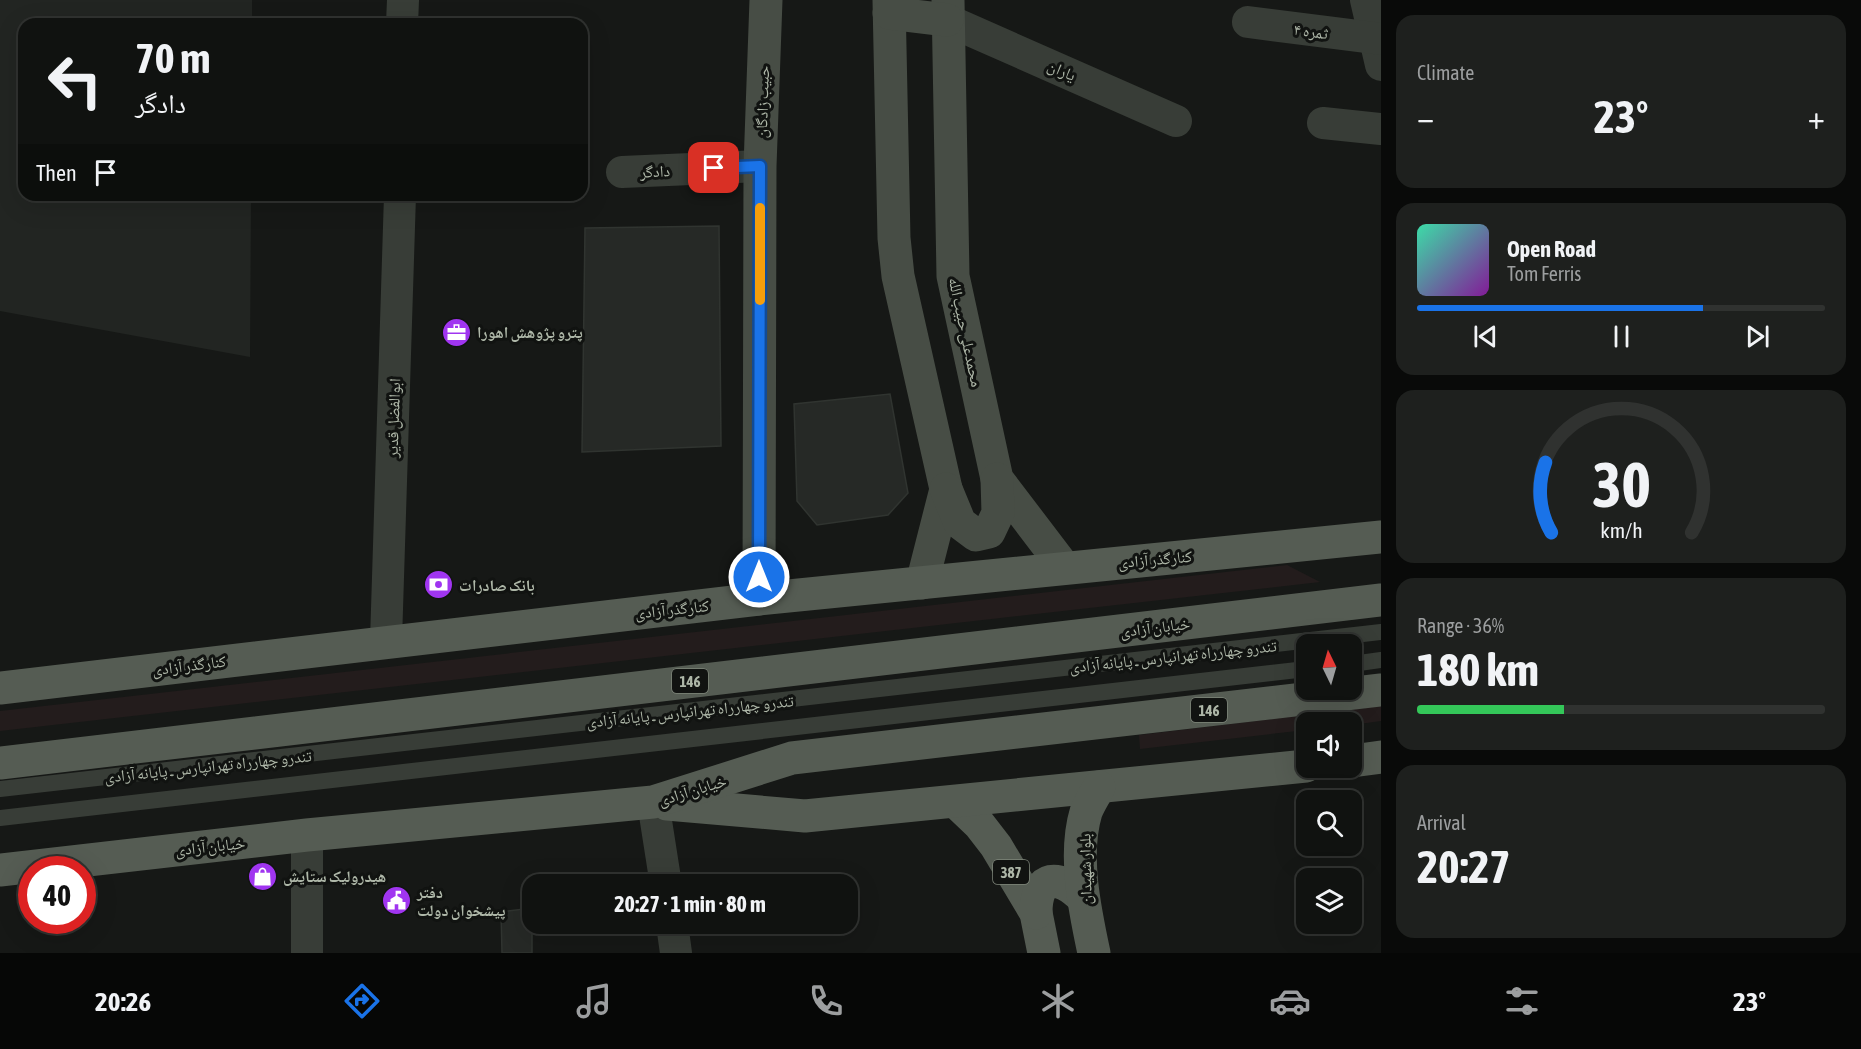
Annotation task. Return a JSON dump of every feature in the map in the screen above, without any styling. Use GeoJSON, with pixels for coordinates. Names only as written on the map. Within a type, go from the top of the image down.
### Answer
{"type":"FeatureCollection","features":[{"type":"Feature","properties":{"kind":"main road","name":"حبیب زادگان"},"geometry":{"type":"LineString","coordinates":[[759,599],[760,166],[766,0]]}},
{"type":"Feature","properties":{"kind":"main road"},"geometry":{"type":"LineString","coordinates":[[948,10],[889,6],[894,238],[898,276],[946,489],[960,523],[976,535],[989,532],[998,513],[997,479]]}},
{"type":"Feature","properties":{"kind":"main road","name":"محمدعلی حبیب الله"},"geometry":{"type":"LineString","coordinates":[[948,10],[953,276],[997,479],[1064,567]]}},
{"type":"Feature","properties":{"kind":"main road"},"geometry":{"type":"LineString","coordinates":[[922,583],[946,489]]}},
{"type":"Feature","properties":{"kind":"main road","name":"کنارگذر آزادی"},"geometry":{"type":"LineString","coordinates":[[0,688],[759,599],[1381,537]]}},
{"type":"Feature","properties":{"kind":"main road"},"geometry":{"type":"LineString","coordinates":[[1262,550],[1381,561]]}},
{"type":"Feature","properties":{"kind":"main road","name":"خیابان آزادی"},"geometry":{"type":"LineString","coordinates":[[0,763],[1381,600]]}},
{"type":"Feature","properties":{"kind":"main road","name":"خیابان آزادی"},"geometry":{"type":"LineString","coordinates":[[0,870],[307,835],[653,802],[792,758],[1381,690]]}},
{"type":"Feature","properties":{"kind":"main road"},"geometry":{"type":"LineString","coordinates":[[1362,760],[1381,757]]}},
{"type":"Feature","properties":{"kind":"main road"},"geometry":{"type":"LineString","coordinates":[[653,802],[805,816],[957,803],[1296,767]]}},
{"type":"Feature","properties":{"kind":"main road","name":"بلوار شهیدان"},"geometry":{"type":"LineString","coordinates":[[1094,953],[1083,898],[1083,828],[1086,812],[1099,787]]}},
{"type":"Feature","properties":{"kind":"main road","name":"387"},"geometry":{"type":"LineString","coordinates":[[957,803],[979,824],[996,846],[1036,912],[1044,953]]}},
{"type":"Feature","properties":{"kind":"main road"},"geometry":{"type":"LineString","coordinates":[[1036,912],[1036,895],[1039,888],[1053,880],[1062,882],[1083,898]]}},
{"type":"Feature","properties":{"kind":"street"},"geometry":{"type":"LineString","coordinates":[[402,18],[403,0]]}},
{"type":"Feature","properties":{"kind":"street"},"geometry":{"type":"LineString","coordinates":[[1366,0],[1378,48]]}},
{"type":"Feature","properties":{"kind":"street","name":"یاران"},"geometry":{"type":"LineString","coordinates":[[948,10],[1176,121]]}},
{"type":"Feature","properties":{"kind":"street","name":"ثمره ۴"},"geometry":{"type":"LineString","coordinates":[[1248,22],[1378,48]]}},
{"type":"Feature","properties":{"kind":"street"},"geometry":{"type":"LineString","coordinates":[[1323,123],[1381,129]]}},
{"type":"Feature","properties":{"kind":"street","name":"دادگر"},"geometry":{"type":"LineString","coordinates":[[622,172],[760,166]]}},
{"type":"Feature","properties":{"kind":"street","name":"ابوالفضل قدیر"},"geometry":{"type":"LineString","coordinates":[[386,641],[400,201]]}},
{"type":"Feature","properties":{"kind":"street"},"geometry":{"type":"LineString","coordinates":[[653,802],[664,874]]}},
{"type":"Feature","properties":{"kind":"street"},"geometry":{"type":"LineString","coordinates":[[307,835],[307,953]]}},
{"type":"Feature","properties":{"kind":"street"},"geometry":{"type":"LineString","coordinates":[[673,934],[676,953]]}},
{"type":"Feature","properties":{"kind":"lane","name":"تندرو چهارراه تهرانپارس ـ پایانه آزادی"},"geometry":{"type":"LineString","coordinates":[[0,789],[1381,632]]}},
{"type":"Feature","properties":{"kind":"lane"},"geometry":{"type":"LineString","coordinates":[[1362,663],[1381,660]]}},
{"type":"Feature","properties":{"kind":"lane"},"geometry":{"type":"LineString","coordinates":[[0,818],[1296,670]]}},
{"type":"Feature","properties":{"kind":"shaded area"},"geometry":{"type":"Polygon","coordinates":[[[0,0],[252,0],[252,18],[18,18],[18,201],[251,201],[250,357],[0,311],[0,0]]]}},
{"type":"Feature","properties":{"kind":"shaded area"},"geometry":{"type":"Polygon","coordinates":[[[1287,565],[1320,582],[0,731],[0,711],[1287,565]]]}},
{"type":"Feature","properties":{"kind":"shaded area"},"geometry":{"type":"Polygon","coordinates":[[[1381,706],[1381,721],[1362,724],[1362,712],[1331,712],[1381,706]]]}},
{"type":"Feature","properties":{"kind":"shaded area"},"geometry":{"type":"Polygon","coordinates":[[[1296,716],[1296,731],[1140,749],[1139,735],[1296,716]]]}},
{"type":"Feature","properties":{"kind":"building"},"geometry":{"type":"Polygon","coordinates":[[[719,226],[721,446],[582,452],[585,228],[719,226]]]}},
{"type":"Feature","properties":{"kind":"building"},"geometry":{"type":"Polygon","coordinates":[[[890,394],[908,493],[888,515],[817,525],[797,501],[794,404],[890,394]]]}},
{"type":"Feature","properties":{"kind":"building"},"geometry":{"type":"Polygon","coordinates":[[[522,909],[522,934],[532,934],[532,953],[502,953],[501,912],[522,909]]]}},
{"type":"Feature","properties":{"kind":"slow traffic"},"geometry":{"type":"LineString","coordinates":[[760,208],[760,300]]}},
{"type":"Feature","properties":{"kind":"place","name":"پترو پژوهش اهورا"},"geometry":{"type":"Point","coordinates":[456,332]}},
{"type":"Feature","properties":{"kind":"place","name":"بانک صادرات"},"geometry":{"type":"Point","coordinates":[438,585]}},
{"type":"Feature","properties":{"kind":"place","name":"هیدرولیک ستایش"},"geometry":{"type":"Point","coordinates":[262,876]}},
{"type":"Feature","properties":{"kind":"place","name":"دفتر پیشخوان دولت"},"geometry":{"type":"Point","coordinates":[396,901]}},
{"type":"Feature","properties":{"kind":"route"},"geometry":{"type":"LineString","coordinates":[[714,168],[760,166],[759,577]]}}]}
